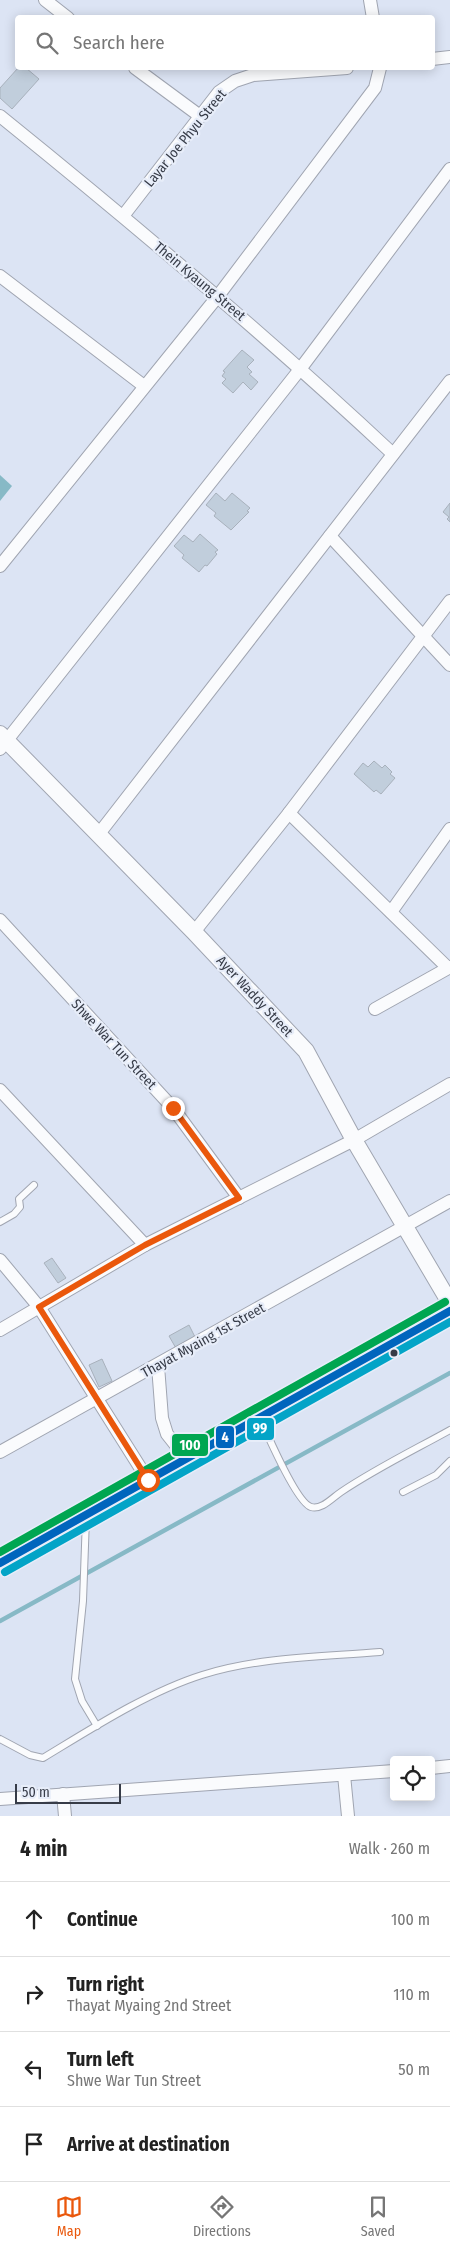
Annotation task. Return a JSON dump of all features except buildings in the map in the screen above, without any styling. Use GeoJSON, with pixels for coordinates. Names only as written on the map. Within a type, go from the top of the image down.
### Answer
{"type":"FeatureCollection","features":[{"type":"Feature","properties":{"kind":"main road"},"geometry":{"type":"LineString","coordinates":[[0,1563],[450,1311]]}},
{"type":"Feature","properties":{"kind":"street"},"geometry":{"type":"LineString","coordinates":[[44,0],[64,15]]}},
{"type":"Feature","properties":{"kind":"street"},"geometry":{"type":"LineString","coordinates":[[370,0],[372,15]]}},
{"type":"Feature","properties":{"kind":"street"},"geometry":{"type":"LineString","coordinates":[[435,59],[450,57]]}},
{"type":"Feature","properties":{"kind":"street"},"geometry":{"type":"LineString","coordinates":[[137,70],[200,116]]}},
{"type":"Feature","properties":{"kind":"street","name":"Layar Joe Phyu Street"},"geometry":{"type":"LineString","coordinates":[[123,216],[219,92],[235,81],[253,76],[324,70]]}},
{"type":"Feature","properties":{"kind":"street"},"geometry":{"type":"LineString","coordinates":[[0,566],[218,296],[375,88],[380,70]]}},
{"type":"Feature","properties":{"kind":"street","name":"Thein Kyaung Street"},"geometry":{"type":"LineString","coordinates":[[0,116],[218,296],[301,368],[394,454]]}},
{"type":"Feature","properties":{"kind":"street"},"geometry":{"type":"LineString","coordinates":[[2,741],[301,368],[450,169]]}},
{"type":"Feature","properties":{"kind":"street"},"geometry":{"type":"LineString","coordinates":[[0,276],[144,386]]}},
{"type":"Feature","properties":{"kind":"street"},"geometry":{"type":"LineString","coordinates":[[98,835],[394,454],[448,388]]}},
{"type":"Feature","properties":{"kind":"street"},"geometry":{"type":"LineString","coordinates":[[330,536],[450,665]]}},
{"type":"Feature","properties":{"kind":"street"},"geometry":{"type":"LineString","coordinates":[[194,932],[289,813],[450,601]]}},
{"type":"Feature","properties":{"kind":"street","name":"Ayer Waddy Street"},"geometry":{"type":"LineString","coordinates":[[2,741],[194,932],[306,1051],[354,1140],[450,1303]]}},
{"type":"Feature","properties":{"kind":"street"},"geometry":{"type":"LineString","coordinates":[[289,813],[449,967],[375,1009]]}},
{"type":"Feature","properties":{"kind":"street"},"geometry":{"type":"LineString","coordinates":[[391,912],[450,829]]}},
{"type":"Feature","properties":{"kind":"street","name":"Shwe War Tun Street"},"geometry":{"type":"LineString","coordinates":[[0,920],[173,1108],[239,1198]]}},
{"type":"Feature","properties":{"kind":"street"},"geometry":{"type":"LineString","coordinates":[[0,1330],[145,1245],[354,1140],[450,1084]]}},
{"type":"Feature","properties":{"kind":"street"},"geometry":{"type":"LineString","coordinates":[[0,1090],[145,1245]]}},
{"type":"Feature","properties":{"kind":"street","name":"Thayat Myaing 1st Street"},"geometry":{"type":"LineString","coordinates":[[0,1452],[158,1366],[450,1201]]}},
{"type":"Feature","properties":{"kind":"street"},"geometry":{"type":"LineString","coordinates":[[0,1260],[39,1307],[148,1480]]}},
{"type":"Feature","properties":{"kind":"street"},"geometry":{"type":"LineString","coordinates":[[158,1366],[167,1434],[186,1458]]}},
{"type":"Feature","properties":{"kind":"street"},"geometry":{"type":"LineString","coordinates":[[435,1768],[450,1766]]}},
{"type":"Feature","properties":{"kind":"street"},"geometry":{"type":"LineString","coordinates":[[0,1799],[390,1771]]}},
{"type":"Feature","properties":{"kind":"street"},"geometry":{"type":"LineString","coordinates":[[344,1775],[348,1816]]}},
{"type":"Feature","properties":{"kind":"street"},"geometry":{"type":"LineString","coordinates":[[63,1794],[65,1816]]}},
{"type":"Feature","properties":{"kind":"lane"},"geometry":{"type":"LineString","coordinates":[[0,1222],[14,1214],[20,1207],[19,1199],[34,1185]]}},
{"type":"Feature","properties":{"kind":"lane"},"geometry":{"type":"LineString","coordinates":[[260,1417],[270,1444],[304,1502],[311,1507],[321,1506],[343,1491],[450,1430]]}},
{"type":"Feature","properties":{"kind":"lane"},"geometry":{"type":"LineString","coordinates":[[403,1492],[436,1475],[450,1461]]}},
{"type":"Feature","properties":{"kind":"lane"},"geometry":{"type":"LineString","coordinates":[[86,1514],[84,1584],[74,1679],[82,1701],[97,1726]]}},
{"type":"Feature","properties":{"kind":"lane"},"geometry":{"type":"LineString","coordinates":[[0,1739],[30,1755],[43,1758],[97,1726],[162,1692],[202,1675],[250,1663],[380,1652]]}},
{"type":"Feature","properties":{"kind":"water"},"geometry":{"type":"Polygon","coordinates":[[[0,475],[12,486],[0,501],[0,475]]]}},
{"type":"Feature","properties":{"kind":"waterway"},"geometry":{"type":"LineString","coordinates":[[0,1621],[450,1373]]}},
{"type":"Feature","properties":{"kind":"transit line","name":"100"},"geometry":{"type":"LineString","coordinates":[[0,1552],[445,1302]]}},
{"type":"Feature","properties":{"kind":"transit line","name":"4"},"geometry":{"type":"LineString","coordinates":[[0,1563],[450,1311]]}},
{"type":"Feature","properties":{"kind":"transit line","name":"99"},"geometry":{"type":"LineString","coordinates":[[5,1572],[450,1322]]}},
{"type":"Feature","properties":{"kind":"route"},"geometry":{"type":"LineString","coordinates":[[148,1480],[39,1307],[145,1245],[239,1198],[173,1108]]}}]}
